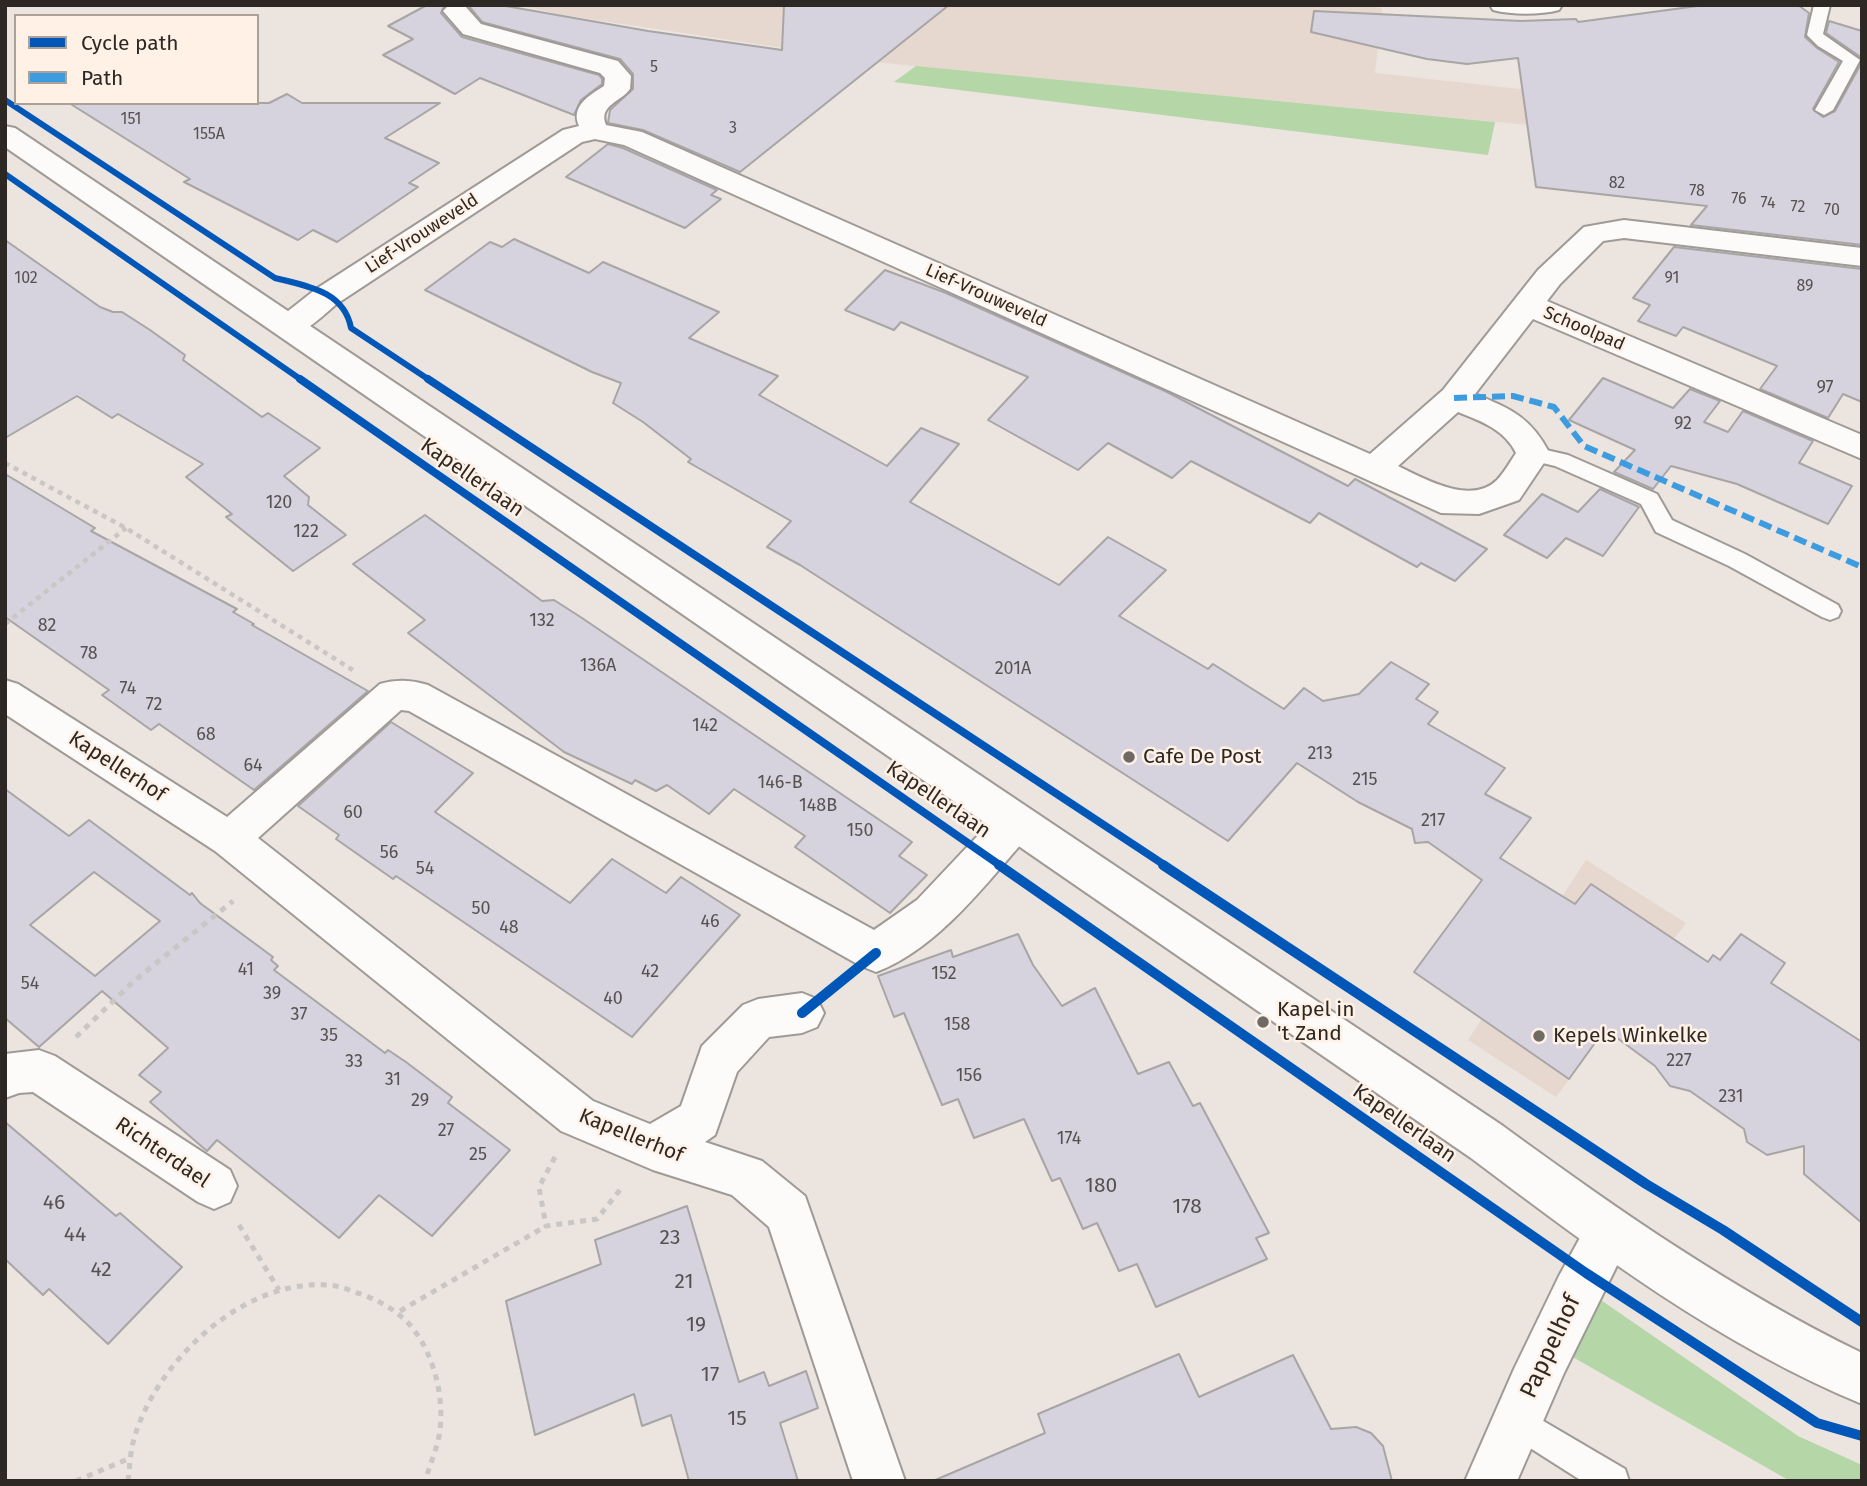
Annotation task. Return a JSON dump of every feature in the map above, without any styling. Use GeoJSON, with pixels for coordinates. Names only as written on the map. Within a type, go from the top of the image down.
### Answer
{"type":"FeatureCollection","features":[{"type":"Feature","properties":{"kind":"street"},"geometry":{"type":"LineString","coordinates":[[1502,5],[1550,5]]}},
{"type":"Feature","properties":{"kind":"street"},"geometry":{"type":"LineString","coordinates":[[456,10],[472,29],[609,67],[618,76],[617,89],[594,104],[590,120],[595,131]]}},
{"type":"Feature","properties":{"kind":"street","name":"Lief-Vrouweveld"},"geometry":{"type":"LineString","coordinates":[[289,326],[327,296],[573,136],[595,131],[632,138],[1441,501],[1479,502],[1507,491],[1533,454]]}},
{"type":"Feature","properties":{"kind":"street","name":"Kapellerlaan"},"geometry":{"type":"LineString","coordinates":[[5,134],[1487,1142],[1609,1233],[1731,1311],[1862,1379]]}},
{"type":"Feature","properties":{"kind":"street","name":"Schoolpad"},"geometry":{"type":"LineString","coordinates":[[1862,257],[1624,229],[1594,233],[1549,277],[1528,305],[1862,448]]}},
{"type":"Feature","properties":{"kind":"street"},"geometry":{"type":"LineString","coordinates":[[1374,469],[1454,398],[1528,305]]}},
{"type":"Feature","properties":{"kind":"street"},"geometry":{"type":"LineString","coordinates":[[1454,398],[1513,424],[1527,438],[1533,454]]}},
{"type":"Feature","properties":{"kind":"street","name":"Kapellerhof"},"geometry":{"type":"LineString","coordinates":[[5,695],[229,839],[577,1116],[653,1148],[746,1177],[788,1212],[879,1481]]}},
{"type":"Feature","properties":{"kind":"street"},"geometry":{"type":"LineString","coordinates":[[229,839],[393,695]]}},
{"type":"Feature","properties":{"kind":"street","name":"Kapellerlaan"},"geometry":{"type":"LineString","coordinates":[[393,695],[415,696],[876,954],[932,913],[1016,822]]}},
{"type":"Feature","properties":{"kind":"street"},"geometry":{"type":"LineString","coordinates":[[653,1148],[699,1120],[718,1061],[758,1019],[802,1013]]}},
{"type":"Feature","properties":{"kind":"street","name":"Richterdael"},"geometry":{"type":"LineString","coordinates":[[22,1074],[214,1186]]}},
{"type":"Feature","properties":{"kind":"street","name":"Pappelhof"},"geometry":{"type":"LineString","coordinates":[[1491,1481],[1516,1421],[1586,1273],[1609,1233]]}},
{"type":"Feature","properties":{"kind":"lane"},"geometry":{"type":"LineString","coordinates":[[1822,5],[1815,35],[1822,43],[1852,60],[1824,110]]}},
{"type":"Feature","properties":{"kind":"lane"},"geometry":{"type":"LineString","coordinates":[[1533,454],[1560,460],[1649,499],[1664,526],[1737,561],[1830,611]]}},
{"type":"Feature","properties":{"kind":"lane"},"geometry":{"type":"LineString","coordinates":[[1516,1421],[1613,1481]]}},
{"type":"Feature","properties":{"kind":"path"},"geometry":{"type":"LineString","coordinates":[[5,463],[126,528],[393,695]]}},
{"type":"Feature","properties":{"kind":"path"},"geometry":{"type":"LineString","coordinates":[[5,624],[126,528]]}},
{"type":"Feature","properties":{"kind":"path"},"geometry":{"type":"LineString","coordinates":[[22,1074],[269,872]]}},
{"type":"Feature","properties":{"kind":"path"},"geometry":{"type":"LineString","coordinates":[[547,1226],[539,1187],[577,1116]]}},
{"type":"Feature","properties":{"kind":"path"},"geometry":{"type":"LineString","coordinates":[[400,1311],[547,1226],[597,1219],[653,1148]]}},
{"type":"Feature","properties":{"kind":"path"},"geometry":{"type":"LineString","coordinates":[[128,1481],[128,1459],[148,1401],[182,1351],[228,1312],[279,1290],[310,1284],[359,1289],[400,1311],[418,1331],[438,1376],[440,1429],[425,1481]]}},
{"type":"Feature","properties":{"kind":"path"},"geometry":{"type":"LineString","coordinates":[[76,1481],[128,1459]]}},
{"type":"Feature","properties":{"kind":"shaded area"},"geometry":{"type":"Polygon","coordinates":[[[519,5],[1358,5],[1382,8],[1375,73],[1862,127],[1862,157],[884,63],[563,15],[519,5]]]}},
{"type":"Feature","properties":{"kind":"shaded area"},"geometry":{"type":"Polygon","coordinates":[[[1586,860],[1686,923],[1556,1097],[1468,1040],[1586,860]]]}},
{"type":"Feature","properties":{"kind":"green space"},"geometry":{"type":"Polygon","coordinates":[[[916,66],[1495,122],[1488,155],[894,82],[916,66]]]}},
{"type":"Feature","properties":{"kind":"green space"},"geometry":{"type":"Polygon","coordinates":[[[1595,1296],[1798,1436],[1862,1465],[1862,1481],[1790,1481],[1571,1356],[1595,1296]]]}},
{"type":"Feature","properties":{"kind":"building"},"geometry":{"type":"Polygon","coordinates":[[[427,5],[445,5],[441,13],[462,37],[599,75],[602,84],[581,100],[574,115],[480,78],[455,94],[383,55],[413,39],[388,26],[427,5]]]}},
{"type":"Feature","properties":{"kind":"building"},"geometry":{"type":"Polygon","coordinates":[[[468,5],[500,5],[648,31],[782,50],[784,5],[949,5],[740,172],[643,130],[608,123],[610,110],[633,89],[633,74],[620,59],[482,22],[468,5]]]}},
{"type":"Feature","properties":{"kind":"building"},"geometry":{"type":"Polygon","coordinates":[[[1705,5],[1798,5],[1809,13],[1805,37],[1839,62],[1813,109],[1823,117],[1835,111],[1862,62],[1862,245],[1691,225],[1707,206],[1536,187],[1518,58],[1467,64],[1427,59],[1311,32],[1314,11],[1521,21],[1576,19],[1578,22],[1705,5]]]}},
{"type":"Feature","properties":{"kind":"building"},"geometry":{"type":"Polygon","coordinates":[[[1829,21],[1862,31],[1862,58],[1826,33],[1829,21]]]}},
{"type":"Feature","properties":{"kind":"building"},"geometry":{"type":"Polygon","coordinates":[[[287,94],[302,103],[440,103],[385,138],[439,163],[409,183],[418,187],[337,242],[313,230],[298,240],[184,182],[190,179],[72,105],[259,105],[287,94]]]}},
{"type":"Feature","properties":{"kind":"building"},"geometry":{"type":"Polygon","coordinates":[[[608,144],[623,148],[717,190],[711,195],[721,199],[685,228],[566,177],[608,144]]]}},
{"type":"Feature","properties":{"kind":"building"},"geometry":{"type":"Polygon","coordinates":[[[514,239],[589,273],[603,262],[719,312],[689,338],[778,376],[759,395],[887,466],[921,428],[959,444],[910,502],[1059,585],[1108,537],[1166,570],[1119,616],[1208,669],[1213,664],[1284,709],[1304,688],[1323,701],[1359,694],[1391,662],[1429,684],[1416,699],[1438,712],[1428,724],[1505,768],[1485,794],[1531,818],[1500,858],[1575,904],[1591,884],[1708,962],[1713,955],[1720,960],[1741,934],[1785,963],[1771,983],[1862,1042],[1862,1223],[1804,1174],[1804,1146],[1767,1155],[1747,1142],[1744,1129],[1690,1091],[1670,1086],[1655,1066],[1605,1029],[1569,1079],[1414,972],[1482,880],[1428,842],[1415,843],[1412,829],[1358,802],[1297,763],[1228,841],[800,565],[767,547],[791,521],[688,462],[691,459],[613,403],[621,383],[592,372],[425,290],[490,242],[502,247],[514,239]]]}},
{"type":"Feature","properties":{"kind":"building"},"geometry":{"type":"Polygon","coordinates":[[[5,240],[100,307],[122,312],[150,330],[185,355],[183,360],[262,417],[268,413],[320,448],[284,476],[309,497],[308,505],[346,535],[293,571],[226,517],[232,514],[186,477],[203,464],[118,414],[112,418],[77,396],[5,438],[5,240]]]}},
{"type":"Feature","properties":{"kind":"building"},"geometry":{"type":"Polygon","coordinates":[[[1674,247],[1862,269],[1862,402],[1843,394],[1828,418],[1760,389],[1777,366],[1683,327],[1676,336],[1638,321],[1650,305],[1633,298],[1674,247]]]}},
{"type":"Feature","properties":{"kind":"building"},"geometry":{"type":"Polygon","coordinates":[[[885,270],[946,293],[1167,392],[1348,486],[1355,479],[1487,549],[1455,581],[1421,563],[1417,567],[1319,513],[1310,523],[1191,461],[1172,478],[1108,443],[1078,470],[988,420],[1028,377],[901,322],[894,330],[845,310],[885,270]]]}},
{"type":"Feature","properties":{"kind":"building"},"geometry":{"type":"Polygon","coordinates":[[[1603,378],[1673,408],[1690,389],[1720,401],[1704,422],[1728,432],[1743,411],[1813,441],[1799,463],[1852,486],[1828,524],[1737,484],[1671,466],[1653,489],[1614,472],[1635,450],[1569,420],[1603,378]]]}},
{"type":"Feature","properties":{"kind":"building"},"geometry":{"type":"Polygon","coordinates":[[[5,474],[95,528],[91,531],[237,609],[233,612],[254,624],[252,625],[368,691],[254,790],[159,724],[151,730],[102,695],[109,690],[5,617],[5,474]]]}},
{"type":"Feature","properties":{"kind":"building"},"geometry":{"type":"Polygon","coordinates":[[[1600,489],[1639,507],[1603,556],[1566,538],[1547,558],[1504,535],[1542,494],[1578,512],[1600,489]]]}},
{"type":"Feature","properties":{"kind":"building"},"geometry":{"type":"Polygon","coordinates":[[[425,515],[542,601],[554,600],[582,618],[912,842],[899,856],[927,875],[890,913],[795,847],[805,836],[734,789],[709,814],[667,785],[656,791],[635,780],[632,784],[564,752],[408,633],[425,620],[353,564],[425,515]]]}},
{"type":"Feature","properties":{"kind":"building"},"geometry":{"type":"Polygon","coordinates":[[[391,722],[473,773],[435,812],[570,903],[612,859],[666,893],[681,877],[740,915],[632,1037],[396,876],[393,879],[336,839],[339,835],[298,806],[391,722]]]}},
{"type":"Feature","properties":{"kind":"building"},"geometry":{"type":"Polygon","coordinates":[[[5,789],[69,836],[89,820],[190,895],[192,893],[200,903],[273,957],[271,960],[278,966],[274,970],[385,1053],[388,1050],[452,1097],[448,1103],[510,1150],[432,1236],[379,1195],[339,1238],[217,1140],[207,1151],[150,1102],[161,1092],[139,1075],[168,1048],[102,991],[39,1047],[5,1018],[5,789]],[[94,872],[30,925],[95,976],[160,921],[94,872]]]}},
{"type":"Feature","properties":{"kind":"building"},"geometry":{"type":"Polygon","coordinates":[[[1018,934],[1033,965],[1062,1006],[1095,988],[1138,1074],[1169,1062],[1193,1106],[1200,1103],[1269,1233],[1256,1238],[1267,1259],[1156,1307],[1137,1264],[1119,1271],[1097,1223],[1083,1229],[1060,1178],[1052,1181],[1024,1119],[974,1138],[958,1099],[942,1105],[904,1013],[894,1017],[878,976],[951,950],[953,957],[1018,934]]]}},
{"type":"Feature","properties":{"kind":"building"},"geometry":{"type":"Polygon","coordinates":[[[5,1122],[116,1216],[120,1213],[182,1267],[108,1344],[49,1289],[43,1295],[5,1259],[5,1122]]]}},
{"type":"Feature","properties":{"kind":"building"},"geometry":{"type":"Polygon","coordinates":[[[687,1206],[739,1382],[764,1372],[769,1386],[806,1371],[818,1408],[780,1423],[798,1481],[689,1481],[671,1415],[642,1426],[634,1394],[535,1435],[506,1301],[601,1264],[595,1240],[687,1206]]]}},
{"type":"Feature","properties":{"kind":"building"},"geometry":{"type":"Polygon","coordinates":[[[1179,1354],[1199,1397],[1293,1355],[1331,1429],[1356,1427],[1371,1433],[1383,1446],[1392,1481],[933,1481],[1045,1433],[1038,1414],[1179,1354]]]}},
{"type":"Feature","properties":{"kind":"marked path"},"geometry":{"type":"LineString","coordinates":[[1454,398],[1513,396],[1554,407],[1584,446],[1862,567]]}},
{"type":"Feature","properties":{"kind":"cycle path"},"geometry":{"type":"LineString","coordinates":[[5,100],[275,278],[314,289],[333,298],[347,311],[351,328],[1646,1184],[1723,1230],[1862,1322]]}},
{"type":"Feature","properties":{"kind":"cycle path"},"geometry":{"type":"LineString","coordinates":[[5,174],[1586,1273],[1817,1423],[1862,1436]]}},
{"type":"Feature","properties":{"kind":"cycle path"},"geometry":{"type":"LineString","coordinates":[[802,1013],[876,953]]}},
{"type":"Feature","properties":{"kind":"place","name":"Cafe De Post"},"geometry":{"type":"Point","coordinates":[1129,757]}},
{"type":"Feature","properties":{"kind":"place","name":"Kapel in 't Zand"},"geometry":{"type":"Point","coordinates":[1263,1022]}},
{"type":"Feature","properties":{"kind":"place","name":"Kepels Winkelke"},"geometry":{"type":"Point","coordinates":[1539,1036]}}]}
